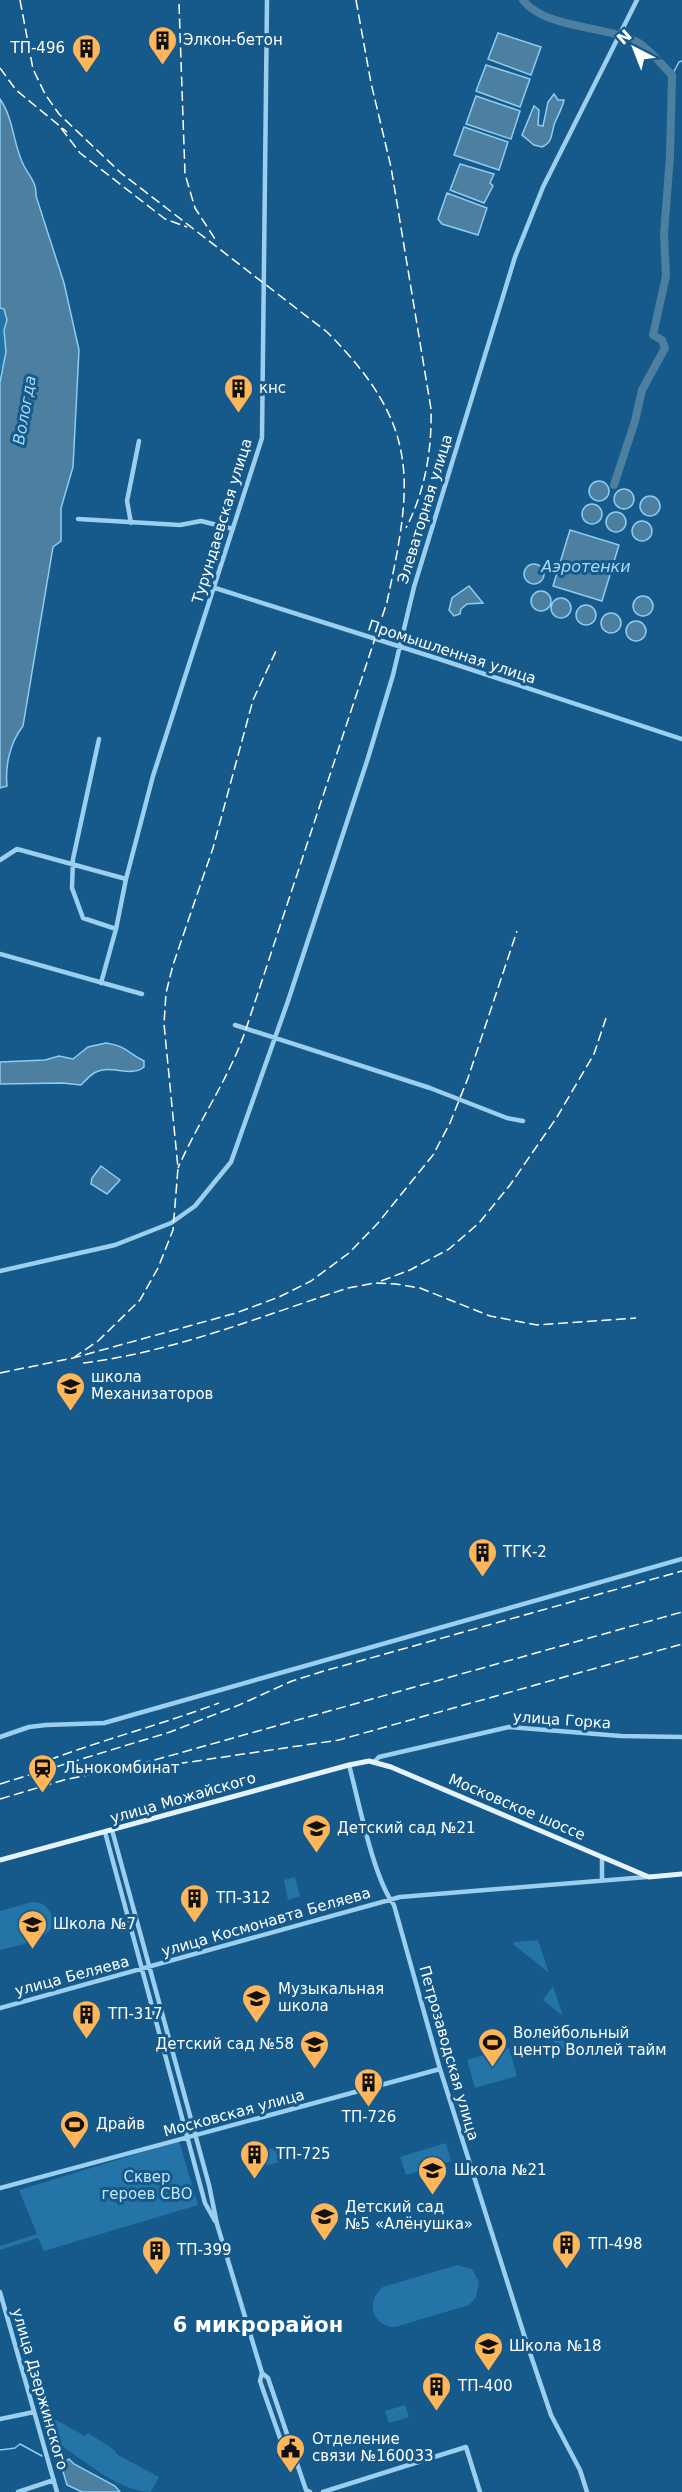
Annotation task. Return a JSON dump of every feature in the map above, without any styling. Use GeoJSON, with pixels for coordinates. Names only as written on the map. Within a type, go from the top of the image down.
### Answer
{"type":"FeatureCollection","features":[{"type":"Feature","properties":{"kind":"main road","name":"улица Можайского"},"geometry":{"type":"LineString","coordinates":[[0,1860],[349,1765],[374,1762]]}},
{"type":"Feature","properties":{"kind":"main road","name":"Московское шоссе"},"geometry":{"type":"LineString","coordinates":[[374,1762],[391,1767],[649,1877],[682,1874]]}},
{"type":"Feature","properties":{"kind":"street","name":"Турундаевская улица"},"geometry":{"type":"LineString","coordinates":[[101,984],[153,776],[262,438],[267,0]]}},
{"type":"Feature","properties":{"kind":"street","name":"Элеваторная улица"},"geometry":{"type":"LineString","coordinates":[[0,1271],[132,1241],[175,1221],[209,1192],[231,1162],[368,758],[400,648],[414,587],[515,257],[543,188],[637,0]]}},
{"type":"Feature","properties":{"kind":"street"},"geometry":{"type":"LineString","coordinates":[[131,523],[128,501],[139,441]]}},
{"type":"Feature","properties":{"kind":"street"},"geometry":{"type":"LineString","coordinates":[[78,519],[180,525],[201,521],[233,529]]}},
{"type":"Feature","properties":{"kind":"street","name":"Промышленная улица"},"geometry":{"type":"LineString","coordinates":[[215,588],[682,740]]}},
{"type":"Feature","properties":{"kind":"street"},"geometry":{"type":"LineString","coordinates":[[99,739],[73,864],[72,888],[83,918],[116,929]]}},
{"type":"Feature","properties":{"kind":"street"},"geometry":{"type":"LineString","coordinates":[[0,860],[17,849],[126,879]]}},
{"type":"Feature","properties":{"kind":"street"},"geometry":{"type":"LineString","coordinates":[[0,954],[141,994]]}},
{"type":"Feature","properties":{"kind":"street"},"geometry":{"type":"LineString","coordinates":[[234,1025],[430,1088],[483,1110],[523,1121]]}},
{"type":"Feature","properties":{"kind":"street"},"geometry":{"type":"LineString","coordinates":[[0,1737],[29,1727],[104,1723],[682,1559]]}},
{"type":"Feature","properties":{"kind":"street","name":"улица Горка"},"geometry":{"type":"LineString","coordinates":[[374,1762],[379,1757],[509,1727],[621,1736],[682,1737]]}},
{"type":"Feature","properties":{"kind":"street","name":"Петрозаводская улица"},"geometry":{"type":"LineString","coordinates":[[349,1765],[372,1851],[386,1893],[396,1912],[440,2069],[551,2415],[580,2470],[587,2492]]}},
{"type":"Feature","properties":{"kind":"street"},"geometry":{"type":"LineString","coordinates":[[112,1830],[214,2201],[217,2224],[262,2373],[268,2378],[306,2490],[310,2492]]}},
{"type":"Feature","properties":{"kind":"street"},"geometry":{"type":"LineString","coordinates":[[105,1832],[205,2203],[217,2224]]}},
{"type":"Feature","properties":{"kind":"street"},"geometry":{"type":"LineString","coordinates":[[602,1857],[602,1880]]}},
{"type":"Feature","properties":{"kind":"street","name":"Московское шоссе"},"geometry":{"type":"LineString","coordinates":[[390,1899],[428,1893],[649,1877]]}},
{"type":"Feature","properties":{"kind":"street","name":"улица Космонавта Беляева"},"geometry":{"type":"LineString","coordinates":[[150,1967],[390,1899]]}},
{"type":"Feature","properties":{"kind":"street","name":"улица Беляева"},"geometry":{"type":"LineString","coordinates":[[0,2008],[150,1967]]}},
{"type":"Feature","properties":{"kind":"street","name":"Московская улица"},"geometry":{"type":"LineString","coordinates":[[0,2188],[440,2069]]}},
{"type":"Feature","properties":{"kind":"street"},"geometry":{"type":"LineString","coordinates":[[205,2203],[214,2201]]}},
{"type":"Feature","properties":{"kind":"street","name":"улица Дзержинского"},"geometry":{"type":"LineString","coordinates":[[0,2292],[57,2492]]}},
{"type":"Feature","properties":{"kind":"street"},"geometry":{"type":"LineString","coordinates":[[0,2419],[34,2412]]}},
{"type":"Feature","properties":{"kind":"street"},"geometry":{"type":"LineString","coordinates":[[323,2492],[466,2446],[480,2492]]}},
{"type":"Feature","properties":{"kind":"street"},"geometry":{"type":"LineString","coordinates":[[18,2492],[54,2480]]}},
{"type":"Feature","properties":{"kind":"green space"},"geometry":{"type":"Polygon","coordinates":[[[0,308],[4,308],[6,331],[4,359],[0,372],[0,308]]]}},
{"type":"Feature","properties":{"kind":"green space"},"geometry":{"type":"Polygon","coordinates":[[[295,1877],[300,1896],[288,1900],[284,1880],[295,1877]]]}},
{"type":"Feature","properties":{"kind":"green space"},"geometry":{"type":"Polygon","coordinates":[[[32,1902],[44,1905],[50,1911],[52,1923],[50,1930],[36,1940],[0,1950],[0,1911],[32,1902]]]}},
{"type":"Feature","properties":{"kind":"green space"},"geometry":{"type":"Polygon","coordinates":[[[538,1940],[549,1973],[513,1944],[514,1942],[538,1940]]]}},
{"type":"Feature","properties":{"kind":"green space"},"geometry":{"type":"Polygon","coordinates":[[[553,1986],[563,2016],[543,2000],[553,1986]]]}},
{"type":"Feature","properties":{"kind":"green space"},"geometry":{"type":"Polygon","coordinates":[[[566,2029],[576,2059],[553,2041],[566,2029]]]}},
{"type":"Feature","properties":{"kind":"green space","name":"Волейбольный центр Воллей тайм"},"geometry":{"type":"Polygon","coordinates":[[[509,2048],[517,2076],[475,2088],[467,2060],[509,2048]]]}},
{"type":"Feature","properties":{"kind":"green space","name":"Сквер героев СВО"},"geometry":{"type":"Polygon","coordinates":[[[179,2141],[198,2205],[44,2251],[38,2238],[0,2250],[0,2246],[37,2234],[19,2190],[179,2141]]]}},
{"type":"Feature","properties":{"kind":"green space"},"geometry":{"type":"Polygon","coordinates":[[[446,2143],[451,2161],[406,2175],[400,2157],[446,2143]]]}},
{"type":"Feature","properties":{"kind":"green space"},"geometry":{"type":"Polygon","coordinates":[[[275,2148],[279,2162],[250,2170],[246,2156],[249,2155],[251,2159],[267,2154],[266,2150],[275,2148]]]}},
{"type":"Feature","properties":{"kind":"green space"},"geometry":{"type":"Polygon","coordinates":[[[457,2265],[472,2269],[479,2282],[476,2297],[469,2305],[395,2327],[387,2326],[376,2318],[374,2299],[383,2287],[457,2265]]]}},
{"type":"Feature","properties":{"kind":"green space"},"geometry":{"type":"Polygon","coordinates":[[[405,2405],[409,2417],[389,2423],[385,2411],[405,2405]]]}},
{"type":"Feature","properties":{"kind":"green space"},"geometry":{"type":"Polygon","coordinates":[[[54,2419],[85,2436],[88,2433],[113,2449],[118,2455],[159,2477],[151,2492],[124,2486],[110,2479],[47,2436],[54,2419]]]}},
{"type":"Feature","properties":{"kind":"water"},"geometry":{"type":"Polygon","coordinates":[[[498,33],[541,47],[531,75],[488,59],[498,33]]]}},
{"type":"Feature","properties":{"kind":"water"},"geometry":{"type":"Polygon","coordinates":[[[486,65],[530,79],[520,107],[476,91],[486,65]]]}},
{"type":"Feature","properties":{"kind":"water"},"geometry":{"type":"Polygon","coordinates":[[[554,94],[558,100],[564,100],[551,138],[542,147],[534,145],[522,135],[534,106],[539,110],[538,125],[543,126],[548,102],[554,94]]]}},
{"type":"Feature","properties":{"kind":"water"},"geometry":{"type":"Polygon","coordinates":[[[476,96],[520,111],[511,139],[466,124],[476,96]]]}},
{"type":"Feature","properties":{"kind":"water","name":"Вологда"},"geometry":{"type":"Polygon","coordinates":[[[0,99],[8,115],[20,158],[33,180],[64,283],[79,350],[73,467],[61,508],[61,541],[53,547],[23,726],[9,754],[7,786],[0,788],[0,382],[6,352],[4,330],[7,320],[4,309],[0,308],[0,99]]]}},
{"type":"Feature","properties":{"kind":"water"},"geometry":{"type":"Polygon","coordinates":[[[464,127],[508,142],[499,170],[454,155],[464,127]]]}},
{"type":"Feature","properties":{"kind":"water"},"geometry":{"type":"Polygon","coordinates":[[[460,164],[494,174],[490,183],[493,186],[484,203],[450,190],[460,164]]]}},
{"type":"Feature","properties":{"kind":"water"},"geometry":{"type":"Polygon","coordinates":[[[447,193],[487,208],[478,235],[442,224],[438,219],[447,193]]]}},
{"type":"Feature","properties":{"kind":"water"},"geometry":{"type":"Polygon","coordinates":[[[599,481],[606,484],[609,491],[606,498],[599,501],[592,498],[589,491],[592,484],[599,481]]]}},
{"type":"Feature","properties":{"kind":"water"},"geometry":{"type":"Polygon","coordinates":[[[624,489],[631,492],[634,499],[631,506],[624,509],[617,506],[614,499],[617,492],[624,489]]]}},
{"type":"Feature","properties":{"kind":"water"},"geometry":{"type":"Polygon","coordinates":[[[650,496],[657,499],[660,506],[657,513],[650,516],[643,513],[640,506],[643,499],[650,496]]]}},
{"type":"Feature","properties":{"kind":"water"},"geometry":{"type":"Polygon","coordinates":[[[592,504],[599,507],[602,514],[599,521],[592,524],[585,521],[582,514],[585,507],[592,504]]]}},
{"type":"Feature","properties":{"kind":"water"},"geometry":{"type":"Polygon","coordinates":[[[616,512],[623,515],[626,522],[623,529],[616,532],[609,529],[606,522],[609,515],[616,512]]]}},
{"type":"Feature","properties":{"kind":"water"},"geometry":{"type":"Polygon","coordinates":[[[642,521],[649,524],[652,531],[649,538],[642,541],[635,538],[632,531],[635,524],[642,521]]]}},
{"type":"Feature","properties":{"kind":"water","name":"Аэротенки"},"geometry":{"type":"Polygon","coordinates":[[[570,530],[619,545],[602,601],[553,586],[570,530]]]}},
{"type":"Feature","properties":{"kind":"water"},"geometry":{"type":"Polygon","coordinates":[[[534,564],[541,567],[544,574],[541,581],[534,584],[527,581],[524,574],[527,567],[534,564]]]}},
{"type":"Feature","properties":{"kind":"water"},"geometry":{"type":"Polygon","coordinates":[[[469,586],[483,603],[467,604],[461,609],[460,614],[454,616],[449,610],[452,598],[469,586]]]}},
{"type":"Feature","properties":{"kind":"water"},"geometry":{"type":"Polygon","coordinates":[[[541,591],[548,594],[551,601],[548,608],[541,611],[534,608],[531,601],[534,594],[541,591]]]}},
{"type":"Feature","properties":{"kind":"water"},"geometry":{"type":"Polygon","coordinates":[[[643,596],[650,599],[653,606],[650,613],[643,616],[636,613],[633,606],[636,599],[643,596]]]}},
{"type":"Feature","properties":{"kind":"water"},"geometry":{"type":"Polygon","coordinates":[[[561,598],[568,601],[571,608],[568,615],[561,618],[554,615],[551,608],[554,601],[561,598]]]}},
{"type":"Feature","properties":{"kind":"water"},"geometry":{"type":"Polygon","coordinates":[[[586,605],[593,608],[596,615],[593,622],[586,625],[579,622],[576,615],[579,608],[586,605]]]}},
{"type":"Feature","properties":{"kind":"water"},"geometry":{"type":"Polygon","coordinates":[[[611,613],[618,616],[621,623],[618,630],[611,633],[604,630],[601,623],[604,616],[611,613]]]}},
{"type":"Feature","properties":{"kind":"water"},"geometry":{"type":"Polygon","coordinates":[[[636,621],[643,624],[646,631],[643,638],[636,641],[629,638],[626,631],[629,624],[636,621]]]}},
{"type":"Feature","properties":{"kind":"water"},"geometry":{"type":"Polygon","coordinates":[[[106,1043],[123,1048],[144,1061],[144,1067],[133,1071],[102,1070],[96,1072],[81,1085],[0,1084],[0,1062],[45,1060],[59,1056],[73,1059],[88,1047],[106,1043]]]}},
{"type":"Feature","properties":{"kind":"water"},"geometry":{"type":"Polygon","coordinates":[[[101,1166],[120,1180],[107,1194],[91,1184],[92,1178],[101,1166]]]}},
{"type":"Feature","properties":{"kind":"water"},"geometry":{"type":"Polygon","coordinates":[[[69,2459],[115,2486],[120,2492],[82,2492],[67,2485],[61,2465],[69,2459]]]}},
{"type":"Feature","properties":{"kind":"waterway"},"geometry":{"type":"LineString","coordinates":[[523,0],[533,9],[560,22],[626,37],[639,43],[672,75],[670,156],[664,234],[666,276],[653,335],[662,340],[665,348],[642,390],[635,421],[614,485]]}},
{"type":"Feature","properties":{"kind":"waterway"},"geometry":{"type":"LineString","coordinates":[[672,75],[679,62],[682,61]]}},
{"type":"Feature","properties":{"kind":"waterway"},"geometry":{"type":"LineString","coordinates":[[0,2450],[15,2448],[20,2444],[42,2456]]}},
{"type":"Feature","properties":{"kind":"railway"},"geometry":{"type":"LineString","coordinates":[[20,0],[33,69],[45,94],[59,114],[121,173],[327,332],[358,366],[380,397],[394,427],[402,457],[404,488],[402,522],[387,602],[246,1029],[223,1082],[178,1168]]}},
{"type":"Feature","properties":{"kind":"railway"},"geometry":{"type":"LineString","coordinates":[[356,0],[371,83],[391,167],[431,409],[429,455],[423,485],[406,528]]}},
{"type":"Feature","properties":{"kind":"railway"},"geometry":{"type":"LineString","coordinates":[[179,4],[185,174],[195,208],[215,239]]}},
{"type":"Feature","properties":{"kind":"railway"},"geometry":{"type":"LineString","coordinates":[[0,68],[16,90],[67,132]]}},
{"type":"Feature","properties":{"kind":"railway"},"geometry":{"type":"LineString","coordinates":[[61,128],[80,153],[165,219],[187,227]]}},
{"type":"Feature","properties":{"kind":"railway"},"geometry":{"type":"LineString","coordinates":[[73,1358],[98,1341],[140,1300],[158,1268],[173,1230],[178,1168],[164,1024],[166,993],[173,965],[213,848],[253,700],[276,651]]}},
{"type":"Feature","properties":{"kind":"railway"},"geometry":{"type":"LineString","coordinates":[[0,1373],[73,1358],[236,1313],[279,1297],[311,1281],[349,1253],[378,1223],[433,1155],[450,1123],[468,1078],[517,931]]}},
{"type":"Feature","properties":{"kind":"railway"},"geometry":{"type":"LineString","coordinates":[[381,1281],[410,1270],[449,1249],[479,1223],[510,1185],[557,1117],[594,1054],[606,1018]]}},
{"type":"Feature","properties":{"kind":"railway"},"geometry":{"type":"LineString","coordinates":[[83,1363],[117,1358],[184,1342],[348,1288],[375,1283],[420,1288],[490,1316],[537,1325],[636,1318]]}},
{"type":"Feature","properties":{"kind":"railway"},"geometry":{"type":"LineString","coordinates":[[0,1784],[170,1732],[292,1681],[324,1671],[682,1571]]}},
{"type":"Feature","properties":{"kind":"railway"},"geometry":{"type":"LineString","coordinates":[[0,1799],[64,1780],[144,1763],[682,1612]]}},
{"type":"Feature","properties":{"kind":"railway"},"geometry":{"type":"LineString","coordinates":[[149,1768],[339,1740],[682,1644]]}},
{"type":"Feature","properties":{"kind":"railway"},"geometry":{"type":"LineString","coordinates":[[49,1760],[219,1703]]}},
{"type":"Feature","properties":{"kind":"place","name":"Элкон-бетон"},"geometry":{"type":"Point","coordinates":[162,66]}},
{"type":"Feature","properties":{"kind":"place","name":"ТП-496"},"geometry":{"type":"Point","coordinates":[86,74]}},
{"type":"Feature","properties":{"kind":"place","name":"кнс"},"geometry":{"type":"Point","coordinates":[238,414]}},
{"type":"Feature","properties":{"kind":"place","name":"школа Механизаторов"},"geometry":{"type":"Point","coordinates":[70,1412]}},
{"type":"Feature","properties":{"kind":"place","name":"ТГК-2"},"geometry":{"type":"Point","coordinates":[482,1578]}},
{"type":"Feature","properties":{"kind":"place","name":"Льнокомбинат"},"geometry":{"type":"Point","coordinates":[43,1794]}},
{"type":"Feature","properties":{"kind":"place","name":"Детский сад №21"},"geometry":{"type":"Point","coordinates":[316,1854]}},
{"type":"Feature","properties":{"kind":"place","name":"ТП-312"},"geometry":{"type":"Point","coordinates":[195,1924]}},
{"type":"Feature","properties":{"kind":"place","name":"Школа №7"},"geometry":{"type":"Point","coordinates":[32,1950]}},
{"type":"Feature","properties":{"kind":"place","name":"Музыкальная школа"},"geometry":{"type":"Point","coordinates":[257,2024]}},
{"type":"Feature","properties":{"kind":"place","name":"ТП-317"},"geometry":{"type":"Point","coordinates":[87,2040]}},
{"type":"Feature","properties":{"kind":"place","name":"Волейбольный центр Воллей тайм"},"geometry":{"type":"Point","coordinates":[492,2068]}},
{"type":"Feature","properties":{"kind":"place","name":"Детский сад №58"},"geometry":{"type":"Point","coordinates":[315,2070]}},
{"type":"Feature","properties":{"kind":"place","name":"ТП-726"},"geometry":{"type":"Point","coordinates":[369,2108]}},
{"type":"Feature","properties":{"kind":"place","name":"Драйв"},"geometry":{"type":"Point","coordinates":[75,2150]}},
{"type":"Feature","properties":{"kind":"place","name":"ТП-725"},"geometry":{"type":"Point","coordinates":[255,2180]}},
{"type":"Feature","properties":{"kind":"place","name":"Школа №21"},"geometry":{"type":"Point","coordinates":[433,2196]}},
{"type":"Feature","properties":{"kind":"place","name":"Детский сад №5 «Алёнушка»"},"geometry":{"type":"Point","coordinates":[324,2242]}},
{"type":"Feature","properties":{"kind":"place","name":"ТП-498"},"geometry":{"type":"Point","coordinates":[567,2270]}},
{"type":"Feature","properties":{"kind":"place","name":"ТП-399"},"geometry":{"type":"Point","coordinates":[156,2276]}},
{"type":"Feature","properties":{"kind":"place","name":"Школа №18"},"geometry":{"type":"Point","coordinates":[488,2372]}},
{"type":"Feature","properties":{"kind":"place","name":"ТП-400"},"geometry":{"type":"Point","coordinates":[437,2412]}},
{"type":"Feature","properties":{"kind":"place","name":"Отделение связи №160033"},"geometry":{"type":"Point","coordinates":[291,2474]}},
{"type":"Feature","properties":{"kind":"district","name":"6 микрорайон"},"geometry":{"type":"Point","coordinates":[258,2325]}}]}
